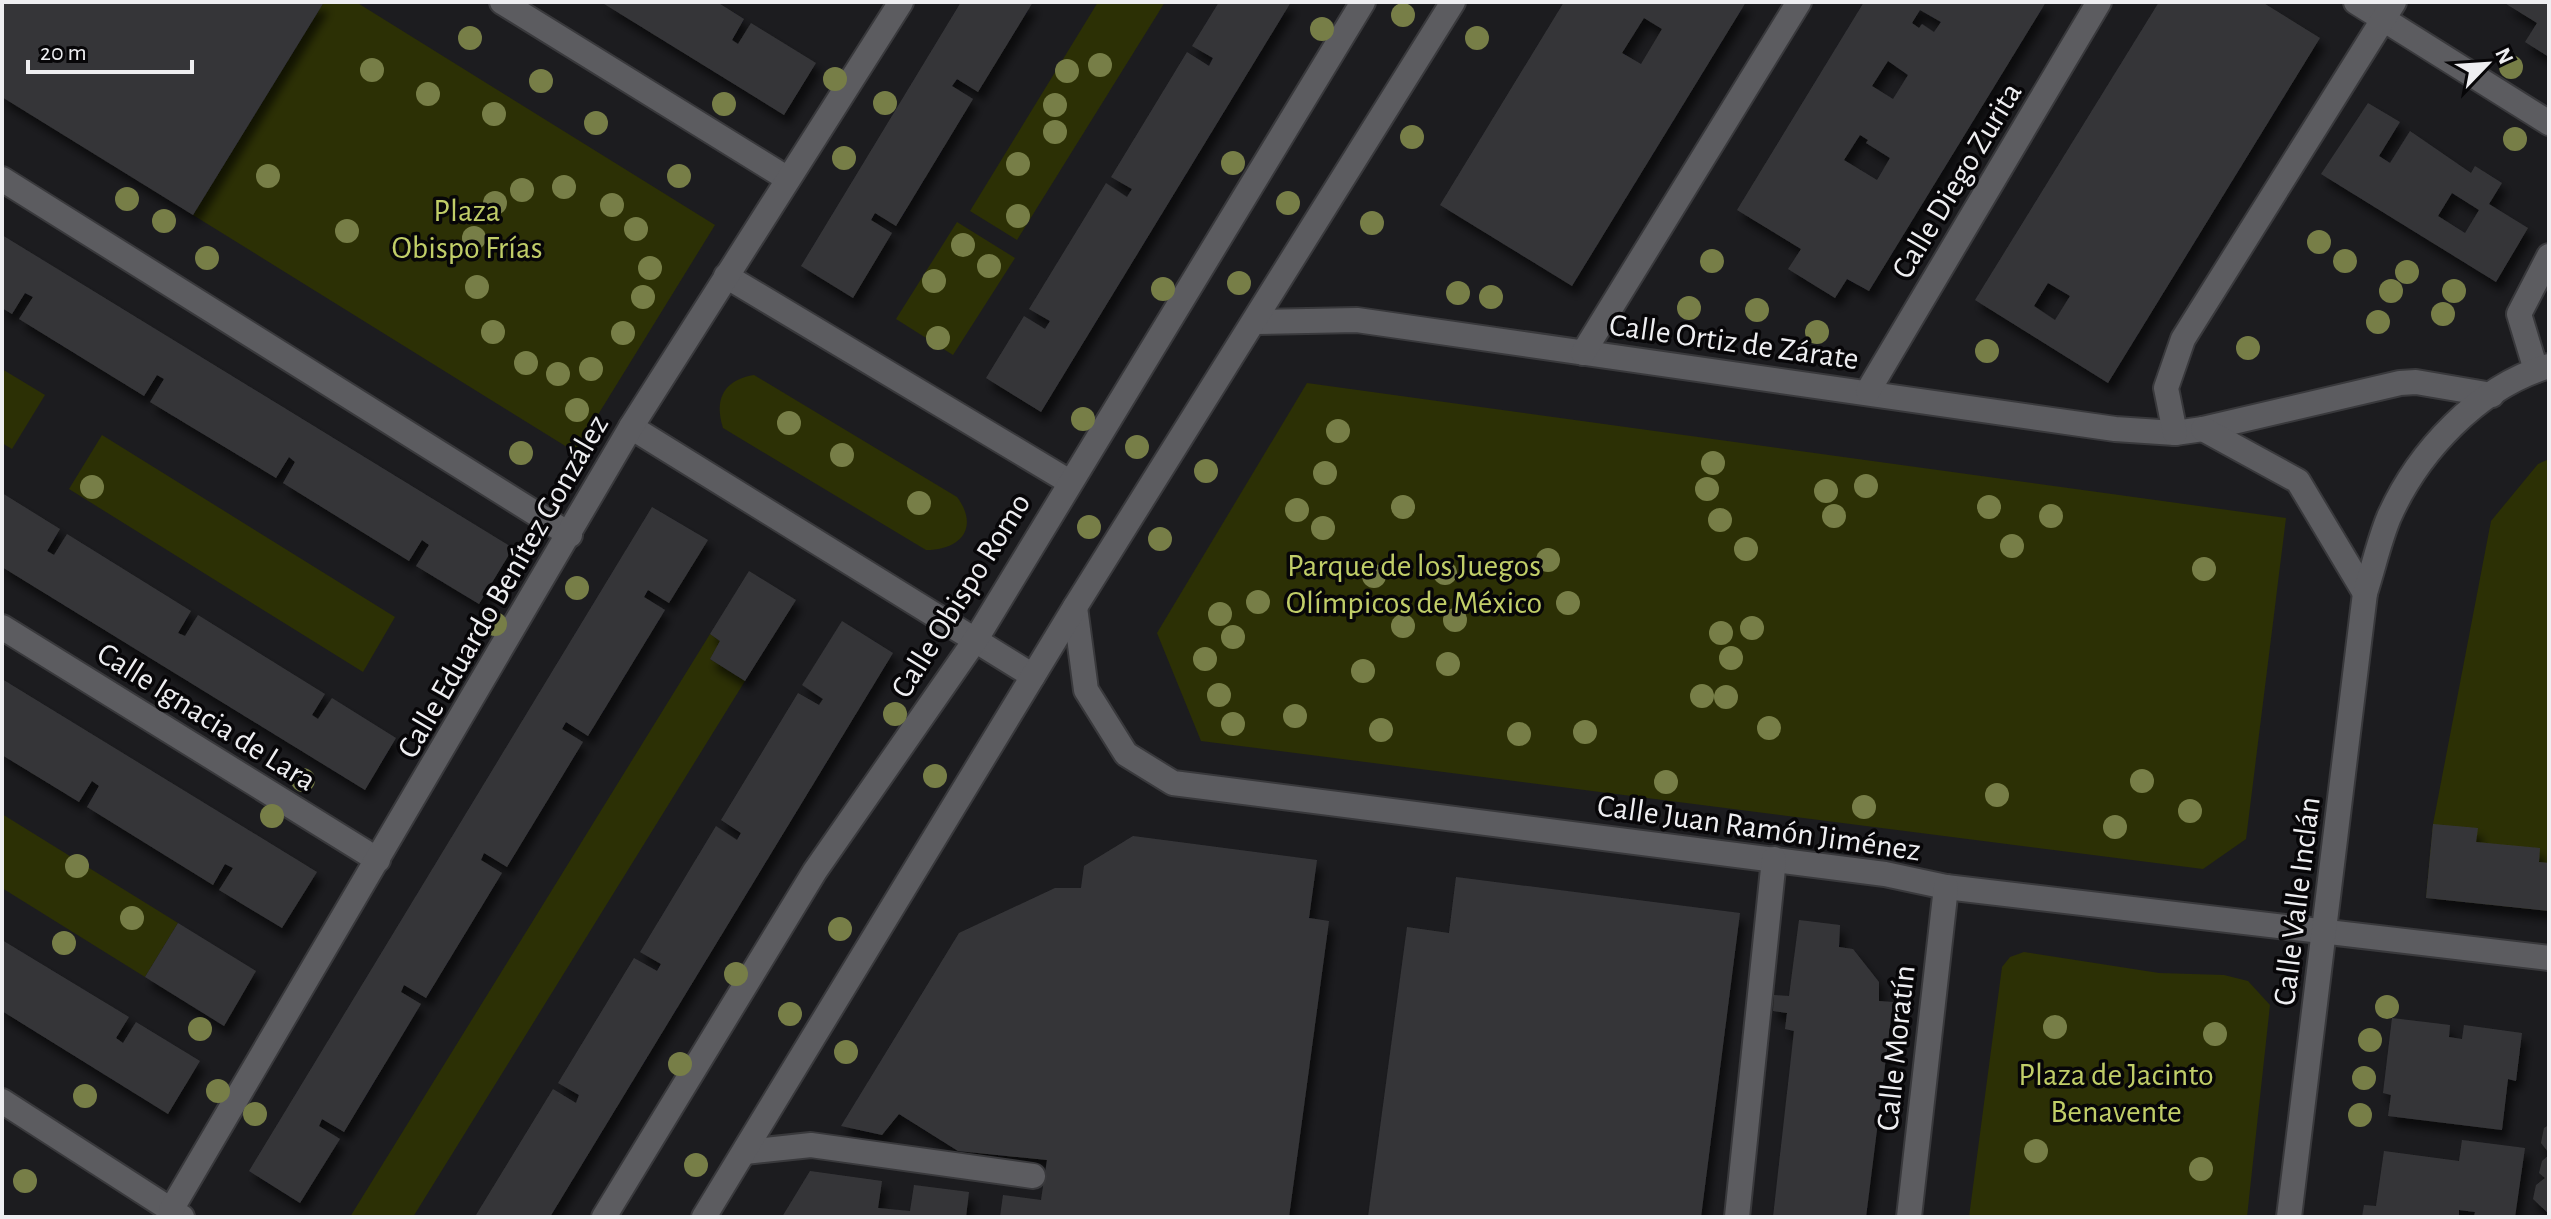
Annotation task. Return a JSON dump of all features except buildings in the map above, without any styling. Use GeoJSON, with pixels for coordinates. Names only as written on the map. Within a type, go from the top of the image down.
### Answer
{"type":"FeatureCollection","features":[{"type":"Feature","properties":{"kind":"street"},"geometry":{"type":"LineString","coordinates":[[502,2],[788,179]]}},
{"type":"Feature","properties":{"kind":"street","name":"Calle Eduardo Benítez González"},"geometry":{"type":"LineString","coordinates":[[177,1214],[378,860],[631,427],[901,2]]}},
{"type":"Feature","properties":{"kind":"street","name":"Calle Obispo Romo"},"geometry":{"type":"LineString","coordinates":[[604,1217],[815,871],[976,639],[1068,481],[1363,2]]}},
{"type":"Feature","properties":{"kind":"street"},"geometry":{"type":"LineString","coordinates":[[704,1217],[1075,607],[1256,322],[1453,2]]}},
{"type":"Feature","properties":{"kind":"street"},"geometry":{"type":"LineString","coordinates":[[1583,353],[1799,2]]}},
{"type":"Feature","properties":{"kind":"street","name":"Calle Diego Zurita"},"geometry":{"type":"LineString","coordinates":[[1868,391],[2099,2]]}},
{"type":"Feature","properties":{"kind":"street"},"geometry":{"type":"LineString","coordinates":[[2356,2],[2389,11],[2549,123]]}},
{"type":"Feature","properties":{"kind":"street"},"geometry":{"type":"LineString","coordinates":[[2175,433],[2166,388],[2183,339],[2389,11]]}},
{"type":"Feature","properties":{"kind":"street"},"geometry":{"type":"LineString","coordinates":[[2,179],[570,535]]}},
{"type":"Feature","properties":{"kind":"street"},"geometry":{"type":"LineString","coordinates":[[2365,593],[2388,520],[2411,474],[2448,429],[2492,395],[2542,368],[2519,314],[2549,256]]}},
{"type":"Feature","properties":{"kind":"street"},"geometry":{"type":"LineString","coordinates":[[726,276],[1068,481]]}},
{"type":"Feature","properties":{"kind":"street","name":"Calle Ortiz de Zárate"},"geometry":{"type":"LineString","coordinates":[[1256,322],[1357,320],[1868,391],[2115,429],[2175,433],[2400,383],[2416,382],[2492,395]]}},
{"type":"Feature","properties":{"kind":"street"},"geometry":{"type":"LineString","coordinates":[[631,427],[1033,676]]}},
{"type":"Feature","properties":{"kind":"street"},"geometry":{"type":"LineString","coordinates":[[2203,429],[2298,481],[2365,593]]}},
{"type":"Feature","properties":{"kind":"street","name":"Calle Valle Inclán"},"geometry":{"type":"LineString","coordinates":[[2289,1217],[2365,593]]}},
{"type":"Feature","properties":{"kind":"street","name":"Calle Juan Ramón Jiménez"},"geometry":{"type":"LineString","coordinates":[[1075,607],[1086,690],[1126,754],[1173,783],[1774,859],[1885,874],[1946,887],[2549,958]]}},
{"type":"Feature","properties":{"kind":"street","name":"Calle Ignacia de Lara"},"geometry":{"type":"LineString","coordinates":[[2,627],[378,860]]}},
{"type":"Feature","properties":{"kind":"street"},"geometry":{"type":"LineString","coordinates":[[1737,1217],[1774,859]]}},
{"type":"Feature","properties":{"kind":"street","name":"Calle Moratín"},"geometry":{"type":"LineString","coordinates":[[1909,1217],[1946,887]]}},
{"type":"Feature","properties":{"kind":"street"},"geometry":{"type":"LineString","coordinates":[[2,1101],[177,1214]]}},
{"type":"Feature","properties":{"kind":"street"},"geometry":{"type":"LineString","coordinates":[[745,1152],[811,1145],[1033,1176]]}},
{"type":"Feature","properties":{"kind":"green space","name":"Plaza Obispo Frías"},"geometry":{"type":"Polygon","coordinates":[[[324,2],[356,2],[715,225],[575,452],[193,215],[324,2]]]}},
{"type":"Feature","properties":{"kind":"green space"},"geometry":{"type":"Polygon","coordinates":[[[1098,2],[1165,2],[1017,240],[970,211],[1098,2]]]}},
{"type":"Feature","properties":{"kind":"green space"},"geometry":{"type":"Polygon","coordinates":[[[957,222],[1015,258],[953,355],[896,319],[957,222]]]}},
{"type":"Feature","properties":{"kind":"green space"},"geometry":{"type":"Polygon","coordinates":[[[2,369],[45,395],[12,449],[2,443],[2,369]]]}},
{"type":"Feature","properties":{"kind":"green space"},"geometry":{"type":"Polygon","coordinates":[[[754,375],[957,497],[967,518],[963,535],[948,546],[926,550],[723,428],[720,409],[724,393],[735,381],[754,375]]]}},
{"type":"Feature","properties":{"kind":"green space","name":"Parque de los Juegos Olímpicos de México"},"geometry":{"type":"Polygon","coordinates":[[[1307,383],[2286,518],[2246,839],[2203,869],[1201,741],[1157,633],[1307,383]]]}},
{"type":"Feature","properties":{"kind":"green space"},"geometry":{"type":"Polygon","coordinates":[[[102,435],[395,617],[363,672],[69,489],[102,435]]]}},
{"type":"Feature","properties":{"kind":"green space"},"geometry":{"type":"Polygon","coordinates":[[[2549,459],[2549,911],[2426,898],[2433,824],[2491,521],[2538,464],[2549,459]]]}},
{"type":"Feature","properties":{"kind":"green space"},"geometry":{"type":"Polygon","coordinates":[[[710,634],[720,641],[710,659],[745,681],[413,1217],[350,1217],[710,634]]]}},
{"type":"Feature","properties":{"kind":"green space"},"geometry":{"type":"Polygon","coordinates":[[[2,814],[178,923],[145,977],[2,888],[2,814]]]}},
{"type":"Feature","properties":{"kind":"green space","name":"Plaza de Jacinto Benavente"},"geometry":{"type":"Polygon","coordinates":[[[2024,952],[2159,973],[2224,975],[2248,981],[2270,1005],[2247,1217],[1969,1217],[2002,967],[2010,957],[2024,952]]]}}]}
